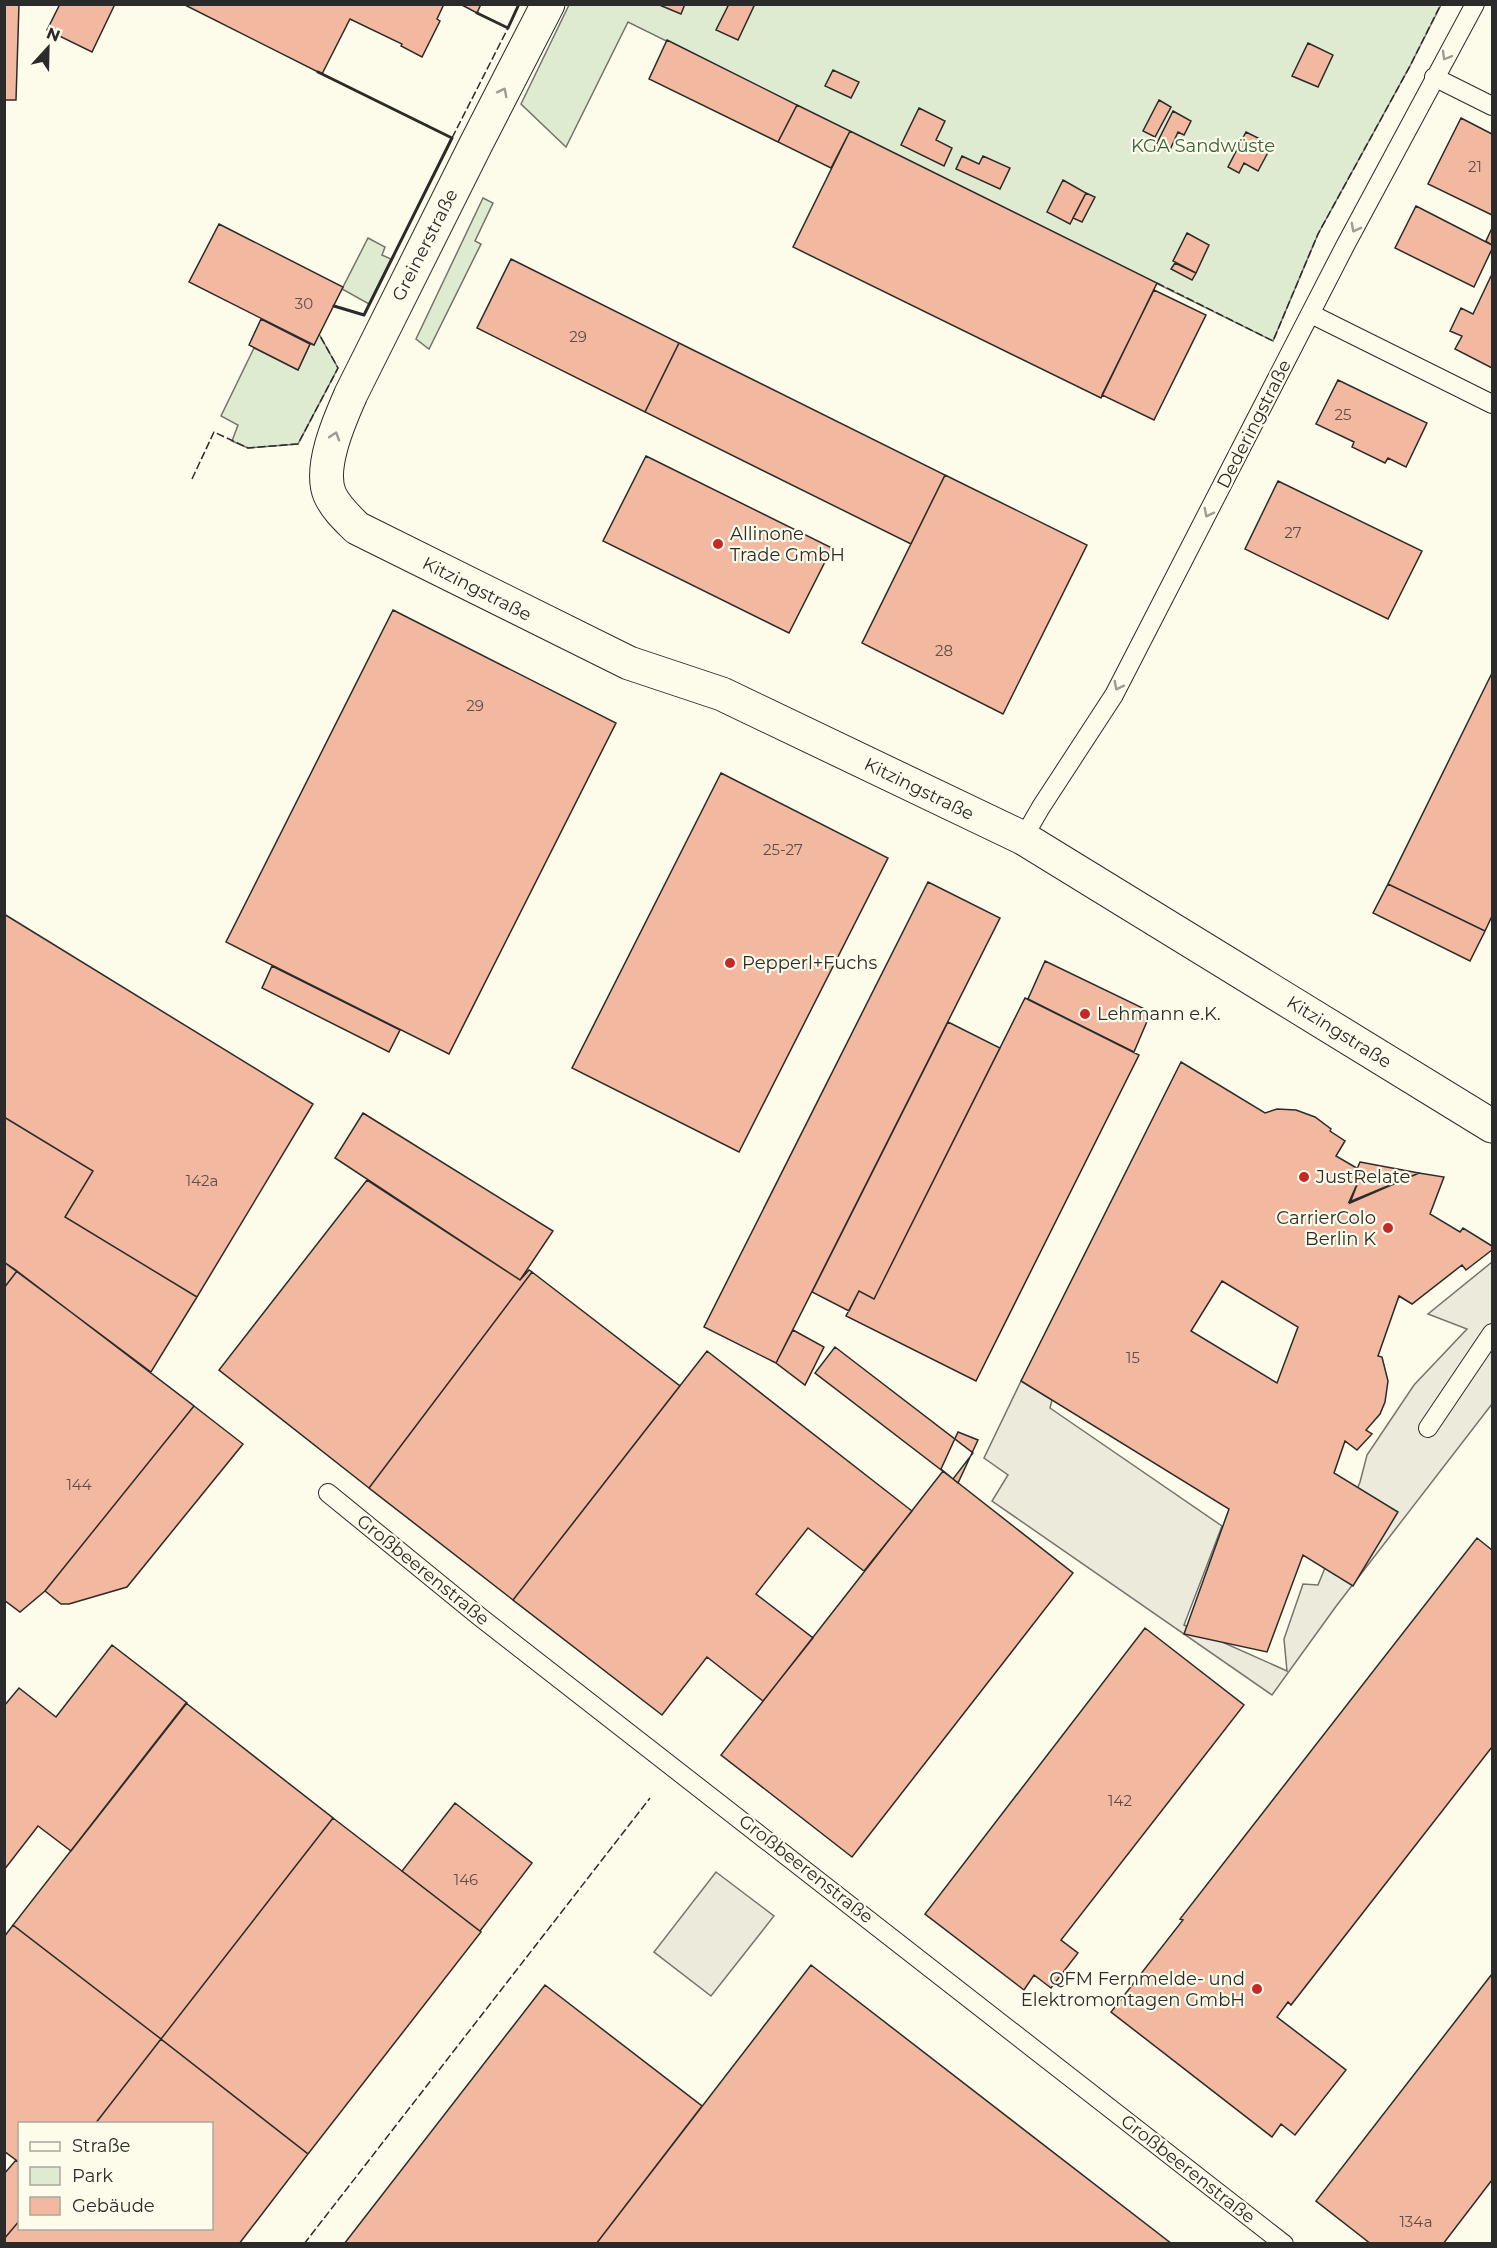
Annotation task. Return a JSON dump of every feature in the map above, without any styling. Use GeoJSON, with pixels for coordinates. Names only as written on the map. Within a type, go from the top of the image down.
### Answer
{"type":"FeatureCollection","features":[{"type":"Feature","properties":{"kind":"street","name":"Greinerstraße"},"geometry":{"type":"LineString","coordinates":[[329,493],[327,465],[334,435],[351,394],[548,4]]}},
{"type":"Feature","properties":{"kind":"street","name":"Kitzingstraße"},"geometry":{"type":"LineString","coordinates":[[329,493],[341,511],[357,528],[531,616],[630,663],[722,694],[1023,838],[1492,1126]]}},
{"type":"Feature","properties":{"kind":"lane","name":"Dederingstraße"},"geometry":{"type":"LineString","coordinates":[[1023,838],[1114,695],[1434,77],[1475,4]]}},
{"type":"Feature","properties":{"kind":"lane"},"geometry":{"type":"LineString","coordinates":[[1434,77],[1492,106]]}},
{"type":"Feature","properties":{"kind":"lane"},"geometry":{"type":"LineString","coordinates":[[1311,314],[1492,404]]}},
{"type":"Feature","properties":{"kind":"lane"},"geometry":{"type":"LineString","coordinates":[[1428,1428],[1492,1333]]}},
{"type":"Feature","properties":{"kind":"lane","name":"Großbeerenstraße"},"geometry":{"type":"LineString","coordinates":[[328,1493],[489,1624],[812,1873],[1284,2244]]}},
{"type":"Feature","properties":{"kind":"green space","name":"KGA Sandwüste"},"geometry":{"type":"Polygon","coordinates":[[[569,5],[1441,5],[1318,234],[1273,341],[628,22],[566,147],[521,104],[569,5]]]}},
{"type":"Feature","properties":{"kind":"green space"},"geometry":{"type":"Polygon","coordinates":[[[483,198],[493,203],[475,241],[481,244],[429,349],[416,339],[483,198]]]}},
{"type":"Feature","properties":{"kind":"green space"},"geometry":{"type":"Polygon","coordinates":[[[368,238],[385,247],[382,255],[391,259],[369,304],[342,289],[368,238]]]}},
{"type":"Feature","properties":{"kind":"green space"},"geometry":{"type":"Polygon","coordinates":[[[319,334],[338,368],[298,444],[248,448],[232,441],[238,425],[221,416],[254,348],[298,370],[310,344],[314,345],[319,334]]]}},
{"type":"Feature","properties":{"kind":"shaded area"},"geometry":{"type":"Polygon","coordinates":[[[1492,1262],[1492,1404],[1337,1605],[1272,1695],[992,1501],[1008,1475],[984,1458],[1021,1381],[1052,1400],[1050,1408],[1222,1526],[1184,1625],[1287,1671],[1284,1639],[1303,1584],[1318,1585],[1360,1482],[1367,1455],[1414,1385],[1467,1329],[1428,1314],[1492,1262]]]}},
{"type":"Feature","properties":{"kind":"shaded area"},"geometry":{"type":"Polygon","coordinates":[[[716,1872],[774,1916],[711,1996],[654,1952],[716,1872]]]}},
{"type":"Feature","properties":{"kind":"building"},"geometry":{"type":"Polygon","coordinates":[[[4,4],[19,4],[16,100],[4,100],[4,4]]]}},
{"type":"Feature","properties":{"kind":"building"},"geometry":{"type":"Polygon","coordinates":[[[60,4],[115,4],[92,52],[47,30],[60,4]]]}},
{"type":"Feature","properties":{"kind":"building"},"geometry":{"type":"Polygon","coordinates":[[[183,4],[444,4],[437,19],[440,21],[422,57],[401,46],[402,44],[350,19],[322,74],[183,4]]]}},
{"type":"Feature","properties":{"kind":"building"},"geometry":{"type":"Polygon","coordinates":[[[460,4],[481,4],[477,13],[460,4]]]}},
{"type":"Feature","properties":{"kind":"building"},"geometry":{"type":"Polygon","coordinates":[[[657,4],[685,4],[681,14],[657,4]]]}},
{"type":"Feature","properties":{"kind":"building"},"geometry":{"type":"Polygon","coordinates":[[[729,4],[754,6],[738,40],[716,30],[729,4]]]}},
{"type":"Feature","properties":{"kind":"building"},"geometry":{"type":"Polygon","coordinates":[[[667,40],[797,105],[778,142],[649,79],[667,40]]]}},
{"type":"Feature","properties":{"kind":"building"},"geometry":{"type":"Polygon","coordinates":[[[1308,43],[1333,55],[1318,87],[1292,76],[1308,43]]]}},
{"type":"Feature","properties":{"kind":"building"},"geometry":{"type":"Polygon","coordinates":[[[833,70],[859,82],[851,98],[825,86],[833,70]]]}},
{"type":"Feature","properties":{"kind":"building"},"geometry":{"type":"Polygon","coordinates":[[[1159,100],[1171,107],[1155,137],[1143,131],[1159,100]]]}},
{"type":"Feature","properties":{"kind":"building"},"geometry":{"type":"Polygon","coordinates":[[[797,105],[850,131],[831,168],[778,142],[797,105]]]}},
{"type":"Feature","properties":{"kind":"building"},"geometry":{"type":"Polygon","coordinates":[[[919,108],[945,121],[936,140],[952,148],[944,166],[901,145],[919,108]]]}},
{"type":"Feature","properties":{"kind":"building"},"geometry":{"type":"Polygon","coordinates":[[[1173,111],[1191,121],[1184,135],[1178,132],[1169,152],[1156,145],[1173,111]]]}},
{"type":"Feature","properties":{"kind":"building"},"geometry":{"type":"Polygon","coordinates":[[[1461,118],[1492,134],[1492,215],[1428,184],[1461,118]]]}},
{"type":"Feature","properties":{"kind":"building"},"geometry":{"type":"Polygon","coordinates":[[[850,131],[1157,283],[1101,398],[793,247],[850,131]]]}},
{"type":"Feature","properties":{"kind":"building"},"geometry":{"type":"Polygon","coordinates":[[[1246,132],[1272,145],[1258,171],[1244,163],[1239,173],[1228,167],[1246,132]]]}},
{"type":"Feature","properties":{"kind":"building"},"geometry":{"type":"Polygon","coordinates":[[[962,156],[979,164],[983,156],[1010,168],[1000,189],[956,169],[962,156]]]}},
{"type":"Feature","properties":{"kind":"building"},"geometry":{"type":"Polygon","coordinates":[[[1063,180],[1086,193],[1070,224],[1047,212],[1063,180]]]}},
{"type":"Feature","properties":{"kind":"building"},"geometry":{"type":"Polygon","coordinates":[[[1086,193],[1095,197],[1082,222],[1073,218],[1086,193]]]}},
{"type":"Feature","properties":{"kind":"building"},"geometry":{"type":"Polygon","coordinates":[[[1416,206],[1492,245],[1474,287],[1395,248],[1416,206]]]}},
{"type":"Feature","properties":{"kind":"building"},"geometry":{"type":"Polygon","coordinates":[[[219,224],[343,287],[314,345],[189,282],[219,224]]]}},
{"type":"Feature","properties":{"kind":"building"},"geometry":{"type":"Polygon","coordinates":[[[1492,228],[1492,245],[1486,241],[1492,228]]]}},
{"type":"Feature","properties":{"kind":"building"},"geometry":{"type":"Polygon","coordinates":[[[1187,233],[1209,245],[1196,273],[1173,261],[1187,233]]]}},
{"type":"Feature","properties":{"kind":"building"},"geometry":{"type":"Polygon","coordinates":[[[511,259],[679,343],[645,412],[477,328],[511,259]]]}},
{"type":"Feature","properties":{"kind":"building"},"geometry":{"type":"Polygon","coordinates":[[[1175,263],[1196,273],[1192,280],[1171,269],[1175,263]]]}},
{"type":"Feature","properties":{"kind":"building"},"geometry":{"type":"Polygon","coordinates":[[[1492,274],[1492,368],[1455,349],[1462,336],[1450,331],[1461,308],[1473,314],[1492,274]]]}},
{"type":"Feature","properties":{"kind":"building"},"geometry":{"type":"Polygon","coordinates":[[[1154,290],[1206,315],[1154,420],[1102,395],[1154,290]]]}},
{"type":"Feature","properties":{"kind":"building"},"geometry":{"type":"Polygon","coordinates":[[[261,319],[310,344],[298,370],[249,345],[261,319]]]}},
{"type":"Feature","properties":{"kind":"building"},"geometry":{"type":"Polygon","coordinates":[[[679,343],[945,475],[911,544],[645,412],[679,343]]]}},
{"type":"Feature","properties":{"kind":"building"},"geometry":{"type":"Polygon","coordinates":[[[1338,380],[1427,423],[1406,467],[1388,458],[1385,463],[1352,447],[1354,442],[1316,424],[1338,380]]]}},
{"type":"Feature","properties":{"kind":"building","name":"Allinone Trade GmbH"},"geometry":{"type":"Polygon","coordinates":[[[646,456],[832,548],[789,633],[603,541],[646,456]]]}},
{"type":"Feature","properties":{"kind":"building"},"geometry":{"type":"Polygon","coordinates":[[[945,475],[1087,545],[1003,714],[862,643],[945,475]]]}},
{"type":"Feature","properties":{"kind":"building"},"geometry":{"type":"Polygon","coordinates":[[[1278,481],[1422,551],[1388,619],[1245,549],[1278,481]]]}},
{"type":"Feature","properties":{"kind":"building"},"geometry":{"type":"Polygon","coordinates":[[[393,610],[616,723],[449,1054],[226,942],[393,610]]]}},
{"type":"Feature","properties":{"kind":"building"},"geometry":{"type":"Polygon","coordinates":[[[1492,673],[1492,916],[1485,931],[1388,884],[1492,673]]]}},
{"type":"Feature","properties":{"kind":"building","name":"Pepperl+Fuchs"},"geometry":{"type":"Polygon","coordinates":[[[721,773],[888,858],[739,1152],[572,1068],[721,773]]]}},
{"type":"Feature","properties":{"kind":"building"},"geometry":{"type":"Polygon","coordinates":[[[928,882],[1000,918],[776,1363],[704,1327],[928,882]]]}},
{"type":"Feature","properties":{"kind":"building"},"geometry":{"type":"Polygon","coordinates":[[[1388,884],[1485,931],[1470,961],[1373,913],[1388,884]]]}},
{"type":"Feature","properties":{"kind":"building"},"geometry":{"type":"Polygon","coordinates":[[[4,914],[313,1104],[197,1297],[65,1217],[93,1171],[4,1117],[4,914]]]}},
{"type":"Feature","properties":{"kind":"building"},"geometry":{"type":"Polygon","coordinates":[[[1045,961],[1151,1012],[1134,1052],[1028,999],[1045,961]]]}},
{"type":"Feature","properties":{"kind":"building"},"geometry":{"type":"Polygon","coordinates":[[[272,966],[400,1030],[389,1052],[262,988],[272,966]]]}},
{"type":"Feature","properties":{"kind":"building"},"geometry":{"type":"Polygon","coordinates":[[[1025,998],[1139,1055],[976,1381],[846,1316],[859,1291],[874,1299],[1025,998]]]}},
{"type":"Feature","properties":{"kind":"building"},"geometry":{"type":"Polygon","coordinates":[[[948,1022],[1000,1048],[874,1299],[859,1291],[849,1311],[812,1292],[948,1022]]]}},
{"type":"Feature","properties":{"kind":"building"},"geometry":{"type":"Polygon","coordinates":[[[1181,1062],[1265,1113],[1277,1109],[1296,1110],[1315,1117],[1331,1129],[1330,1131],[1345,1141],[1336,1156],[1360,1170],[1358,1182],[1349,1202],[1419,1173],[1444,1177],[1430,1214],[1460,1232],[1463,1228],[1492,1246],[1492,1250],[1466,1270],[1462,1265],[1412,1304],[1399,1296],[1378,1356],[1382,1357],[1388,1381],[1385,1402],[1380,1414],[1366,1430],[1372,1434],[1357,1450],[1345,1441],[1334,1473],[1398,1512],[1353,1586],[1303,1555],[1267,1652],[1184,1634],[1229,1509],[1021,1381],[1181,1062]],[[1222,1281],[1191,1331],[1277,1383],[1298,1327],[1222,1281]]]}},
{"type":"Feature","properties":{"kind":"building"},"geometry":{"type":"Polygon","coordinates":[[[363,1113],[553,1231],[520,1280],[335,1158],[363,1113]]]}},
{"type":"Feature","properties":{"kind":"building"},"geometry":{"type":"Polygon","coordinates":[[[4,1117],[93,1171],[65,1217],[197,1297],[151,1372],[4,1262],[4,1117]]]}},
{"type":"Feature","properties":{"kind":"building"},"geometry":{"type":"Polygon","coordinates":[[[1360,1162],[1419,1173],[1350,1203],[1358,1182],[1360,1170],[1357,1169],[1360,1162]]]}},
{"type":"Feature","properties":{"kind":"building"},"geometry":{"type":"Polygon","coordinates":[[[367,1180],[520,1280],[529,1270],[532,1272],[369,1488],[219,1370],[367,1180]]]}},
{"type":"Feature","properties":{"kind":"building"},"geometry":{"type":"Polygon","coordinates":[[[4,1262],[17,1271],[4,1288],[4,1262]]]}},
{"type":"Feature","properties":{"kind":"building"},"geometry":{"type":"Polygon","coordinates":[[[17,1271],[194,1406],[45,1591],[20,1612],[4,1600],[4,1288],[17,1271]]]}},
{"type":"Feature","properties":{"kind":"building"},"geometry":{"type":"Polygon","coordinates":[[[532,1272],[680,1386],[513,1600],[369,1488],[532,1272]]]}},
{"type":"Feature","properties":{"kind":"building"},"geometry":{"type":"Polygon","coordinates":[[[793,1330],[824,1347],[805,1385],[776,1363],[793,1330]]]}},
{"type":"Feature","properties":{"kind":"building"},"geometry":{"type":"Polygon","coordinates":[[[835,1347],[973,1453],[953,1479],[815,1373],[835,1347]]]}},
{"type":"Feature","properties":{"kind":"building"},"geometry":{"type":"Polygon","coordinates":[[[707,1351],[912,1511],[864,1571],[808,1528],[756,1594],[813,1638],[763,1701],[707,1657],[662,1715],[513,1600],[707,1351]]]}},
{"type":"Feature","properties":{"kind":"building"},"geometry":{"type":"Polygon","coordinates":[[[194,1406],[243,1444],[127,1587],[69,1604],[61,1604],[45,1591],[194,1406]]]}},
{"type":"Feature","properties":{"kind":"building"},"geometry":{"type":"Polygon","coordinates":[[[958,1432],[978,1440],[958,1483],[941,1469],[958,1432]]]}},
{"type":"Feature","properties":{"kind":"building"},"geometry":{"type":"Polygon","coordinates":[[[943,1471],[1073,1573],[852,1857],[721,1755],[943,1471]]]}},
{"type":"Feature","properties":{"kind":"building"},"geometry":{"type":"Polygon","coordinates":[[[1477,1538],[1492,1550],[1492,1747],[1291,2005],[1288,2002],[1277,2017],[1346,2070],[1295,2135],[1281,2124],[1272,2137],[1111,2012],[1183,1920],[1180,1919],[1477,1538]]]}},
{"type":"Feature","properties":{"kind":"building"},"geometry":{"type":"Polygon","coordinates":[[[1145,1628],[1244,1705],[1061,1940],[1078,1953],[1051,1988],[1034,1975],[1024,1990],[925,1914],[1145,1628]]]}},
{"type":"Feature","properties":{"kind":"building"},"geometry":{"type":"Polygon","coordinates":[[[112,1645],[187,1703],[71,1851],[38,1826],[4,1870],[4,1706],[19,1688],[56,1717],[112,1645]]]}},
{"type":"Feature","properties":{"kind":"building"},"geometry":{"type":"Polygon","coordinates":[[[186,1703],[333,1818],[161,2039],[13,1925],[186,1703]]]}},
{"type":"Feature","properties":{"kind":"building"},"geometry":{"type":"Polygon","coordinates":[[[455,1803],[532,1863],[480,1931],[402,1871],[455,1803]]]}},
{"type":"Feature","properties":{"kind":"building"},"geometry":{"type":"Polygon","coordinates":[[[333,1818],[481,1932],[308,2154],[161,2039],[333,1818]]]}},
{"type":"Feature","properties":{"kind":"building"},"geometry":{"type":"Polygon","coordinates":[[[13,1925],[161,2039],[97,2122],[18,2122],[18,2162],[4,2151],[4,1937],[13,1925]]]}},
{"type":"Feature","properties":{"kind":"building"},"geometry":{"type":"Polygon","coordinates":[[[811,1965],[1172,2244],[596,2244],[811,1965]]]}},
{"type":"Feature","properties":{"kind":"building"},"geometry":{"type":"Polygon","coordinates":[[[1492,1974],[1492,2180],[1443,2244],[1371,2244],[1316,2201],[1492,1974]]]}},
{"type":"Feature","properties":{"kind":"building"},"geometry":{"type":"Polygon","coordinates":[[[545,1985],[702,2106],[596,2244],[344,2244],[545,1985]]]}},
{"type":"Feature","properties":{"kind":"building"},"geometry":{"type":"Polygon","coordinates":[[[161,2039],[308,2154],[239,2244],[4,2244],[4,2239],[18,2222],[18,2230],[213,2230],[213,2122],[97,2122],[161,2039]]]}},
{"type":"Feature","properties":{"kind":"building"},"geometry":{"type":"Polygon","coordinates":[[[16,2160],[18,2162],[18,2222],[4,2239],[4,2174],[16,2160]]]}},
{"type":"Feature","properties":{"kind":"fence"},"geometry":{"type":"LineString","coordinates":[[1157,283],[1273,341],[1318,234],[1410,66],[1441,4]]}},
{"type":"Feature","properties":{"kind":"fence"},"geometry":{"type":"LineString","coordinates":[[452,138],[508,28]]}},
{"type":"Feature","properties":{"kind":"fence"},"geometry":{"type":"LineString","coordinates":[[192,479],[214,432],[248,448],[298,444],[338,368],[319,334]]}},
{"type":"Feature","properties":{"kind":"fence"},"geometry":{"type":"LineString","coordinates":[[304,2244],[650,1798]]}},
{"type":"Feature","properties":{"kind":"wall"},"geometry":{"type":"LineString","coordinates":[[477,13],[508,28],[519,4]]}},
{"type":"Feature","properties":{"kind":"wall"},"geometry":{"type":"LineString","coordinates":[[318,72],[452,138],[364,315],[334,306]]}},
{"type":"Feature","properties":{"kind":"place","name":"Allinone Trade GmbH"},"geometry":{"type":"Point","coordinates":[718,544]}},
{"type":"Feature","properties":{"kind":"place","name":"Pepperl+Fuchs"},"geometry":{"type":"Point","coordinates":[730,963]}},
{"type":"Feature","properties":{"kind":"place","name":"Lehmann e.K."},"geometry":{"type":"Point","coordinates":[1085,1014]}},
{"type":"Feature","properties":{"kind":"place","name":"JustRelate"},"geometry":{"type":"Point","coordinates":[1304,1177]}},
{"type":"Feature","properties":{"kind":"place","name":"CarrierColo Berlin K"},"geometry":{"type":"Point","coordinates":[1388,1228]}},
{"type":"Feature","properties":{"kind":"place","name":"QFM Fernmelde- und Elektromontagen GmbH"},"geometry":{"type":"Point","coordinates":[1257,1989]}}]}
